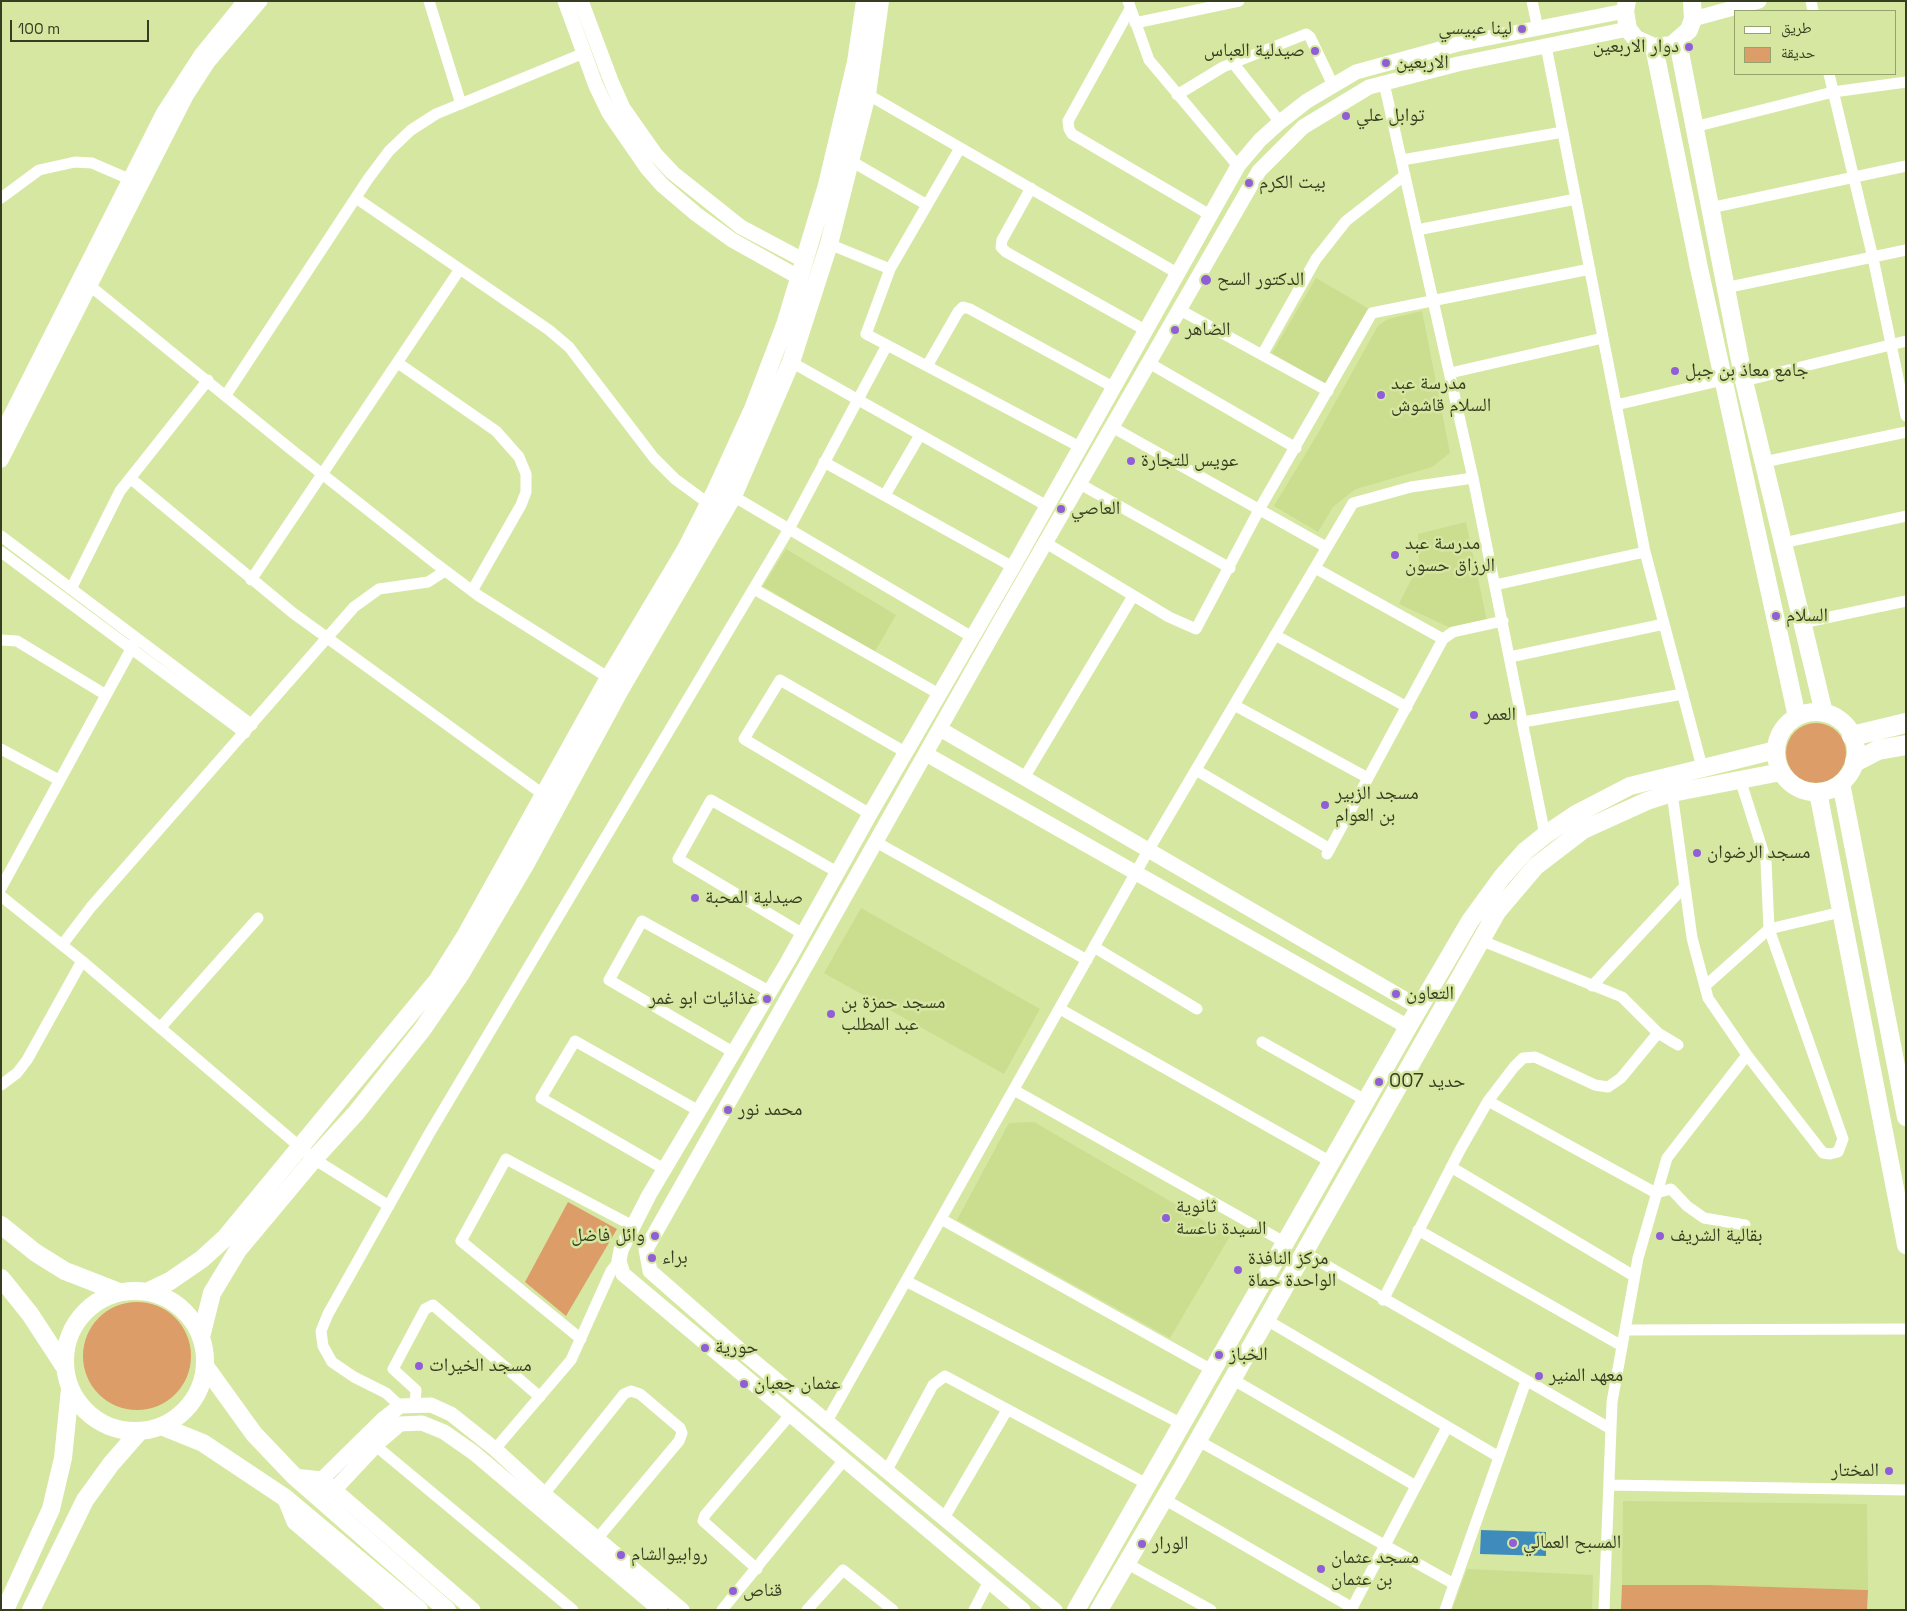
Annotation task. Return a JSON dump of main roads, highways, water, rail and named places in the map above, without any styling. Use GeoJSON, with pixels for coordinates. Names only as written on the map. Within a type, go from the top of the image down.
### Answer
{"type":"FeatureCollection","features":[{"type":"Feature","properties":{"kind":"highway"},"geometry":{"type":"LineString","coordinates":[[1852,736],[1906,723]]}},
{"type":"Feature","properties":{"kind":"highway"},"geometry":{"type":"LineString","coordinates":[[1855,762],[1878,750],[1906,745]]}},
{"type":"Feature","properties":{"kind":"main road"},"geometry":{"type":"LineString","coordinates":[[1,460],[85,282],[129,179],[164,112],[188,72],[225,23],[245,1]]}},
{"type":"Feature","properties":{"kind":"main road"},"geometry":{"type":"LineString","coordinates":[[1,435],[186,96],[208,62],[260,1]]}},
{"type":"Feature","properties":{"kind":"main road"},"geometry":{"type":"LineString","coordinates":[[565,1],[609,113],[628,143],[662,184],[696,214],[732,240],[800,278]]}},
{"type":"Feature","properties":{"kind":"main road"},"geometry":{"type":"LineString","coordinates":[[581,1],[623,108],[656,155],[673,173],[741,227],[805,260]]}},
{"type":"Feature","properties":{"kind":"main road"},"geometry":{"type":"LineString","coordinates":[[64,1366],[67,1340],[79,1317],[92,1304],[119,1292],[149,1291],[170,1281],[202,1259],[225,1238],[438,980],[471,927],[609,678],[686,549],[709,504],[752,408],[785,325],[828,185],[854,71],[865,1]]}},
{"type":"Feature","properties":{"kind":"main road"},"geometry":{"type":"LineString","coordinates":[[201,1337],[212,1293],[238,1250],[368,1098],[422,1030],[460,975],[525,865],[621,688],[733,496],[791,362],[829,244],[867,94],[880,1]]}},
{"type":"Feature","properties":{"kind":"main road"},"geometry":{"type":"LineString","coordinates":[[1023,1610],[623,1274],[619,1261],[621,1250],[664,1169],[770,991],[905,752],[1013,567],[1238,166],[1260,140],[1280,122],[1356,72],[1449,46],[1538,29],[1626,6],[1628,29],[1636,39],[1654,47],[1672,45],[1678,42],[1689,30],[1693,19],[1692,1]]}},
{"type":"Feature","properties":{"kind":"main road"},"geometry":{"type":"LineString","coordinates":[[1693,19],[1759,1]]}},
{"type":"Feature","properties":{"kind":"main road"},"geometry":{"type":"LineString","coordinates":[[1055,1610],[650,1271],[646,1249],[1259,171],[1303,127],[1369,88],[1384,82],[1628,29]]}},
{"type":"Feature","properties":{"kind":"main road"},"geometry":{"type":"LineString","coordinates":[[1678,42],[1744,381],[1824,713]]}},
{"type":"Feature","properties":{"kind":"main road"},"geometry":{"type":"LineString","coordinates":[[1654,47],[1723,380],[1797,717]]}},
{"type":"Feature","properties":{"kind":"main road"},"geometry":{"type":"LineString","coordinates":[[1810,713],[1824,713],[1844,724],[1852,736],[1856,748],[1855,762],[1841,783],[1832,789],[1818,792],[1805,791],[1792,785],[1781,772],[1776,750],[1782,732],[1797,717],[1810,713]]}},
{"type":"Feature","properties":{"kind":"main road"},"geometry":{"type":"LineString","coordinates":[[940,729],[1148,851],[1423,1002],[1443,1005]]}},
{"type":"Feature","properties":{"kind":"main road"},"geometry":{"type":"LineString","coordinates":[[1776,750],[1630,786],[1576,814],[1545,835],[1525,851],[1502,877],[1470,922],[1408,1027],[1079,1604],[1099,1608],[1164,1499],[1415,1052],[1497,912],[1536,866],[1583,830],[1647,801],[1672,793],[1781,772]]}},
{"type":"Feature","properties":{"kind":"main road"},"geometry":{"type":"LineString","coordinates":[[926,754],[1408,1027]]}},
{"type":"Feature","properties":{"kind":"main road"},"geometry":{"type":"LineString","coordinates":[[1841,783],[1906,1117]]}},
{"type":"Feature","properties":{"kind":"main road"},"geometry":{"type":"LineString","coordinates":[[1818,792],[1866,1028],[1906,1246]]}},
{"type":"Feature","properties":{"kind":"main road"},"geometry":{"type":"LineString","coordinates":[[1399,1044],[1415,1052]]}},
{"type":"Feature","properties":{"kind":"main road"},"geometry":{"type":"LineString","coordinates":[[1,1225],[36,1253],[65,1271],[119,1292]]}},
{"type":"Feature","properties":{"kind":"main road"},"geometry":{"type":"LineString","coordinates":[[1,1278],[30,1314],[64,1366],[70,1389],[79,1405],[98,1421],[121,1430],[139,1432],[161,1426],[178,1416],[195,1397],[206,1366]]}},
{"type":"Feature","properties":{"kind":"main road"},"geometry":{"type":"LineString","coordinates":[[149,1291],[175,1302],[191,1317],[201,1337],[206,1366],[254,1434],[294,1476],[447,1610]]}},
{"type":"Feature","properties":{"kind":"main road"},"geometry":{"type":"LineString","coordinates":[[5,1610],[51,1509],[63,1458],[70,1389]]}},
{"type":"Feature","properties":{"kind":"main road"},"geometry":{"type":"LineString","coordinates":[[1197,1396],[1217,1404]]}},
{"type":"Feature","properties":{"kind":"main road"},"geometry":{"type":"LineString","coordinates":[[322,1479],[382,1420],[408,1405],[431,1405],[451,1414],[495,1449],[544,1494],[682,1610]]}},
{"type":"Feature","properties":{"kind":"main road"},"geometry":{"type":"LineString","coordinates":[[335,1489],[400,1424],[422,1423],[444,1432],[474,1453],[660,1610]]}},
{"type":"Feature","properties":{"kind":"main road"},"geometry":{"type":"LineString","coordinates":[[161,1426],[203,1444],[284,1497],[419,1610]]}},
{"type":"Feature","properties":{"kind":"main road"},"geometry":{"type":"LineString","coordinates":[[30,1610],[85,1500],[111,1464],[139,1432]]}},
{"type":"Feature","properties":{"kind":"main road"},"geometry":{"type":"LineString","coordinates":[[294,1476],[322,1479],[474,1610]]}},
{"type":"Feature","properties":{"kind":"main road"},"geometry":{"type":"LineString","coordinates":[[284,1497],[294,1522],[397,1610]]}},
{"type":"Feature","properties":{"kind":"water","name":"المسبح العمالي"},"geometry":{"type":"Polygon","coordinates":[[[1481,1530],[1546,1532],[1546,1556],[1480,1554],[1481,1530]]]}},
{"type":"Feature","properties":{"kind":"place","name":"لينا عبيسي"},"geometry":{"type":"Point","coordinates":[1522,29]}},
{"type":"Feature","properties":{"kind":"place","name":"دوار الاربعين"},"geometry":{"type":"Point","coordinates":[1689,47]}},
{"type":"Feature","properties":{"kind":"place","name":"صيدلية العباس"},"geometry":{"type":"Point","coordinates":[1315,51]}},
{"type":"Feature","properties":{"kind":"place","name":"الاربعين"},"geometry":{"type":"Point","coordinates":[1386,63]}},
{"type":"Feature","properties":{"kind":"place","name":"توابل علي"},"geometry":{"type":"Point","coordinates":[1346,116]}},
{"type":"Feature","properties":{"kind":"place","name":"بيت الكرم"},"geometry":{"type":"Point","coordinates":[1249,183]}},
{"type":"Feature","properties":{"kind":"place","name":"الدكتور السح"},"geometry":{"type":"Point","coordinates":[1206,280]}},
{"type":"Feature","properties":{"kind":"place","name":"الضاهر"},"geometry":{"type":"Point","coordinates":[1175,330]}},
{"type":"Feature","properties":{"kind":"place","name":"جامع معاذ بن جبل"},"geometry":{"type":"Point","coordinates":[1675,371]}},
{"type":"Feature","properties":{"kind":"place","name":"مدرسة عبد السلام قاشوش"},"geometry":{"type":"Point","coordinates":[1381,395]}},
{"type":"Feature","properties":{"kind":"place","name":"عويس للتجارة"},"geometry":{"type":"Point","coordinates":[1131,461]}},
{"type":"Feature","properties":{"kind":"place","name":"العاصي"},"geometry":{"type":"Point","coordinates":[1061,509]}},
{"type":"Feature","properties":{"kind":"place","name":"مدرسة عبد الرزاق حسون"},"geometry":{"type":"Point","coordinates":[1395,555]}},
{"type":"Feature","properties":{"kind":"place","name":"السلام"},"geometry":{"type":"Point","coordinates":[1776,616]}},
{"type":"Feature","properties":{"kind":"place","name":"العمر"},"geometry":{"type":"Point","coordinates":[1474,715]}},
{"type":"Feature","properties":{"kind":"place","name":"مسجد الزبير بن العوام"},"geometry":{"type":"Point","coordinates":[1325,805]}},
{"type":"Feature","properties":{"kind":"place","name":"مسجد الرضوان"},"geometry":{"type":"Point","coordinates":[1697,853]}},
{"type":"Feature","properties":{"kind":"place","name":"صيدلية المحبة"},"geometry":{"type":"Point","coordinates":[695,898]}},
{"type":"Feature","properties":{"kind":"place","name":"التعاون"},"geometry":{"type":"Point","coordinates":[1396,994]}},
{"type":"Feature","properties":{"kind":"place","name":"غذائيات ابو غمر"},"geometry":{"type":"Point","coordinates":[767,999]}},
{"type":"Feature","properties":{"kind":"place","name":"مسجد حمزة بن عبد المطلب"},"geometry":{"type":"Point","coordinates":[831,1014]}},
{"type":"Feature","properties":{"kind":"place","name":"حديد 007"},"geometry":{"type":"Point","coordinates":[1379,1082]}},
{"type":"Feature","properties":{"kind":"place","name":"محمد نور"},"geometry":{"type":"Point","coordinates":[728,1110]}},
{"type":"Feature","properties":{"kind":"place","name":"ثانوية السيدة ناعسة"},"geometry":{"type":"Point","coordinates":[1166,1218]}},
{"type":"Feature","properties":{"kind":"place","name":"وائل فاضل"},"geometry":{"type":"Point","coordinates":[655,1236]}},
{"type":"Feature","properties":{"kind":"place","name":"بقالية الشريف"},"geometry":{"type":"Point","coordinates":[1660,1236]}},
{"type":"Feature","properties":{"kind":"place","name":"براء"},"geometry":{"type":"Point","coordinates":[652,1258]}},
{"type":"Feature","properties":{"kind":"place","name":"مركز النافذة الواحدة حماة"},"geometry":{"type":"Point","coordinates":[1238,1270]}},
{"type":"Feature","properties":{"kind":"place","name":"حورية"},"geometry":{"type":"Point","coordinates":[705,1348]}},
{"type":"Feature","properties":{"kind":"place","name":"الخباز"},"geometry":{"type":"Point","coordinates":[1219,1355]}},
{"type":"Feature","properties":{"kind":"place","name":"مسجد الخيرات"},"geometry":{"type":"Point","coordinates":[419,1366]}},
{"type":"Feature","properties":{"kind":"place","name":"معهد المنير"},"geometry":{"type":"Point","coordinates":[1539,1376]}},
{"type":"Feature","properties":{"kind":"place","name":"عثمان جعبان"},"geometry":{"type":"Point","coordinates":[744,1384]}},
{"type":"Feature","properties":{"kind":"place","name":"المختار"},"geometry":{"type":"Point","coordinates":[1889,1471]}},
{"type":"Feature","properties":{"kind":"place","name":"المسبح العمالي"},"geometry":{"type":"Point","coordinates":[1513,1543]}},
{"type":"Feature","properties":{"kind":"place","name":"الورار"},"geometry":{"type":"Point","coordinates":[1142,1544]}},
{"type":"Feature","properties":{"kind":"place","name":"روابيوالشام"},"geometry":{"type":"Point","coordinates":[621,1555]}},
{"type":"Feature","properties":{"kind":"place","name":"مسجد عثمان بن عثمان"},"geometry":{"type":"Point","coordinates":[1321,1569]}},
{"type":"Feature","properties":{"kind":"place","name":"قناص"},"geometry":{"type":"Point","coordinates":[733,1591]}}]}
